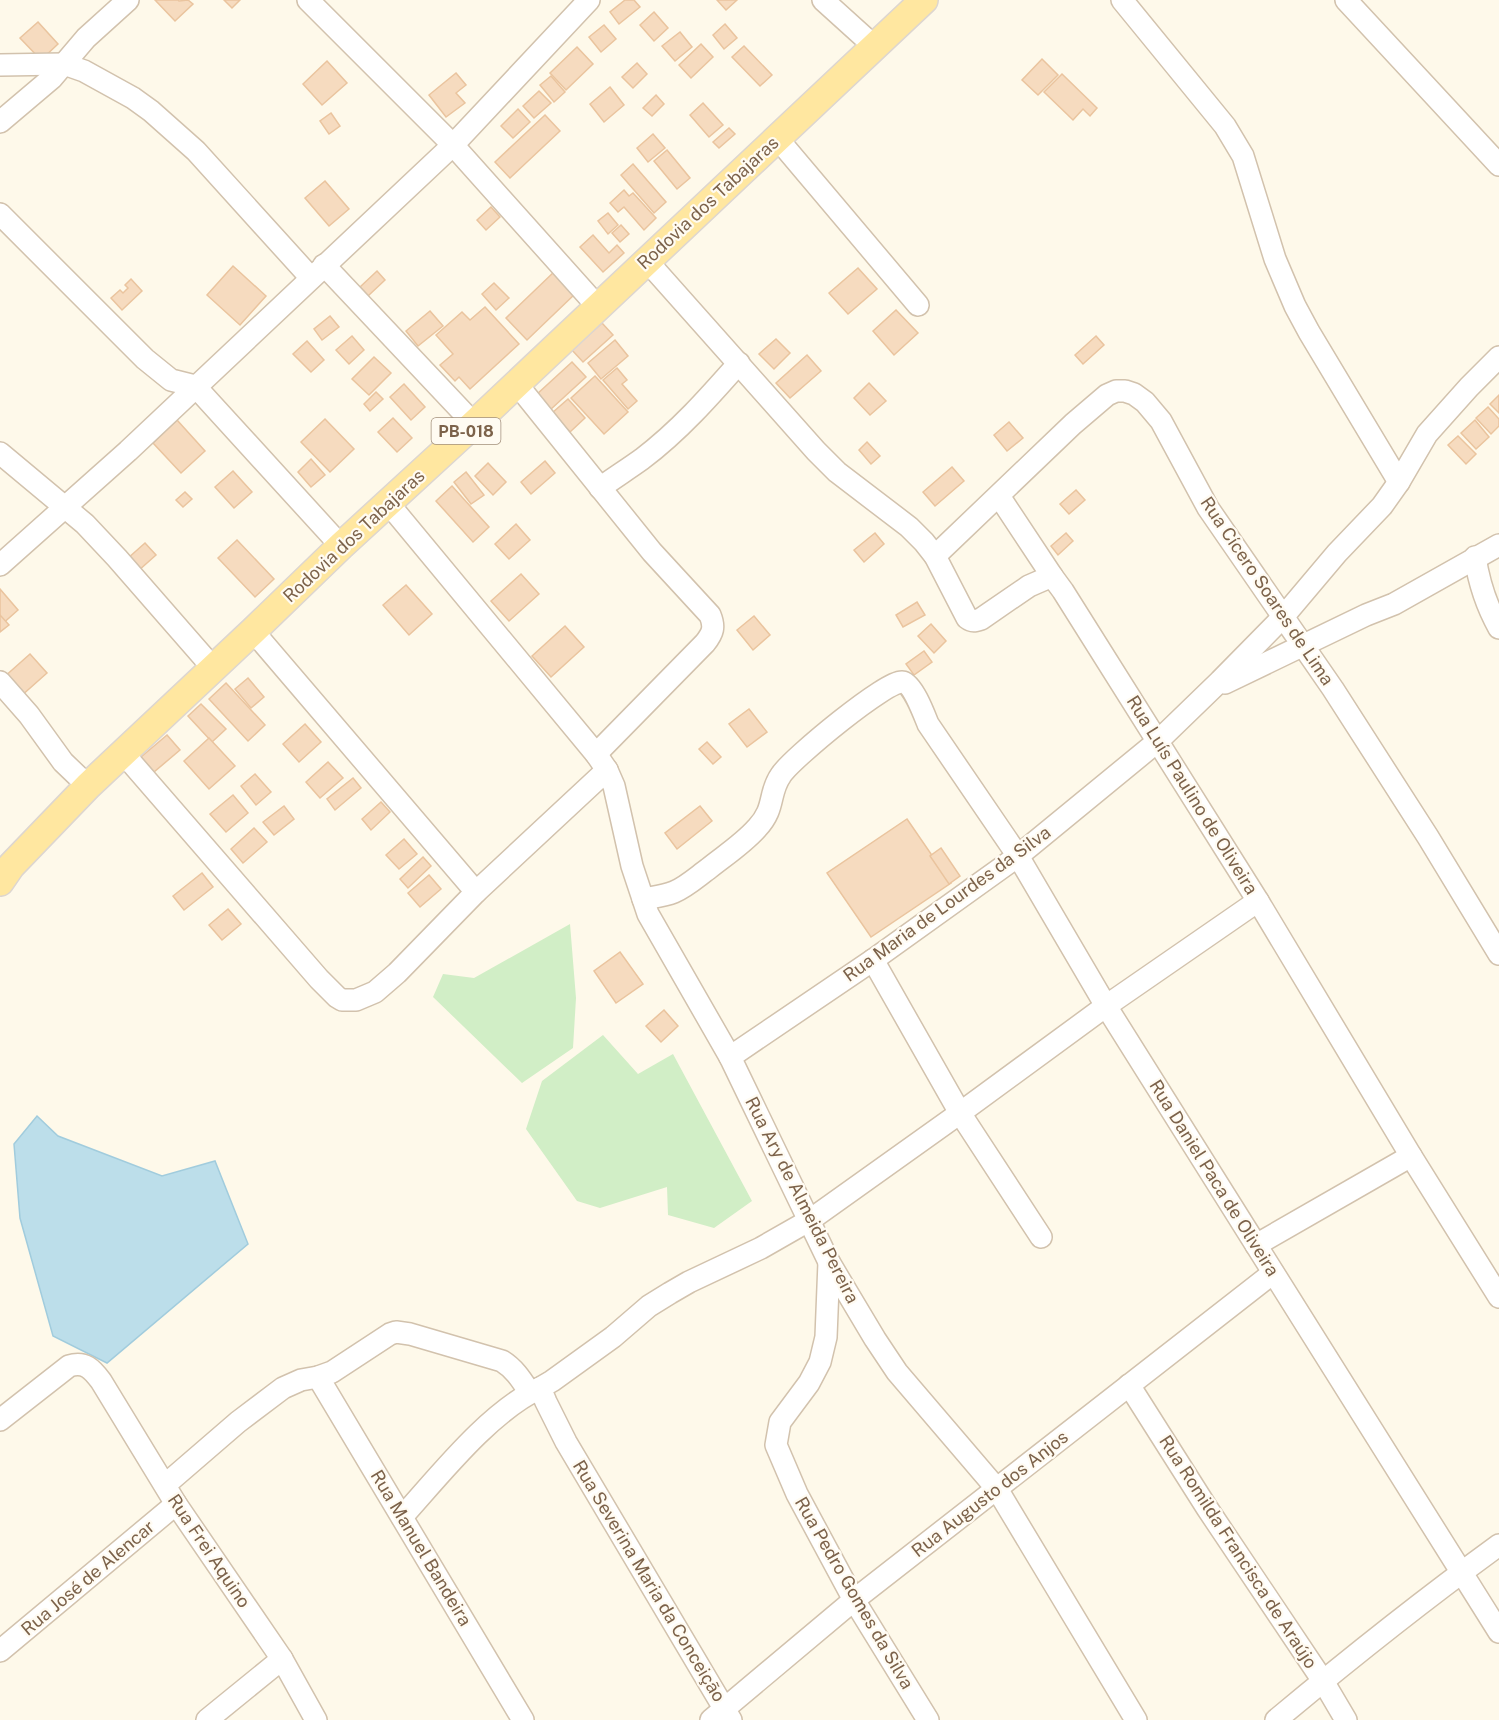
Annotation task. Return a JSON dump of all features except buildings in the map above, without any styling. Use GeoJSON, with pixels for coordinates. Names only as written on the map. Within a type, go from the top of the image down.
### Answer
{"type":"FeatureCollection","features":[{"type":"Feature","properties":{"kind":"main road","name":"Rodovia dos Tabajaras"},"geometry":{"type":"LineString","coordinates":[[0,882],[24,852],[88,786],[924,0]]}},
{"type":"Feature","properties":{"kind":"street"},"geometry":{"type":"LineString","coordinates":[[0,122],[52,78],[86,38],[128,0]]}},
{"type":"Feature","properties":{"kind":"street"},"geometry":{"type":"LineString","coordinates":[[308,0],[453,145],[598,307]]}},
{"type":"Feature","properties":{"kind":"street"},"geometry":{"type":"LineString","coordinates":[[0,565],[128,451],[453,145],[589,0]]}},
{"type":"Feature","properties":{"kind":"street"},"geometry":{"type":"LineString","coordinates":[[823,0],[875,47]]}},
{"type":"Feature","properties":{"kind":"street"},"geometry":{"type":"LineString","coordinates":[[1122,0],[1236,142],[1243,156],[1275,259],[1295,306],[1399,482]]}},
{"type":"Feature","properties":{"kind":"street"},"geometry":{"type":"LineString","coordinates":[[1346,0],[1499,165]]}},
{"type":"Feature","properties":{"kind":"street"},"geometry":{"type":"LineString","coordinates":[[0,65],[64,64],[84,71],[133,98],[196,151],[474,424]]}},
{"type":"Feature","properties":{"kind":"street"},"geometry":{"type":"LineString","coordinates":[[777,138],[918,305]]}},
{"type":"Feature","properties":{"kind":"street"},"geometry":{"type":"LineString","coordinates":[[0,214],[145,359],[171,380],[195,386],[341,546]]}},
{"type":"Feature","properties":{"kind":"street"},"geometry":{"type":"LineString","coordinates":[[647,261],[816,452],[837,472],[909,527],[936,556],[967,618],[971,621],[981,619],[1029,586],[1052,576]]}},
{"type":"Feature","properties":{"kind":"street","name":"Rua Maria de Lourdes da Silva"},"geometry":{"type":"LineString","coordinates":[[730,1057],[873,960],[1018,855],[1158,741],[1283,617],[1337,553],[1382,506],[1427,434],[1499,357]]}},
{"type":"Feature","properties":{"kind":"street"},"geometry":{"type":"LineString","coordinates":[[600,488],[643,458],[669,436],[708,399],[739,363]]}},
{"type":"Feature","properties":{"kind":"street"},"geometry":{"type":"LineString","coordinates":[[123,753],[337,997],[342,1000],[356,1000],[375,992],[397,973],[601,762],[712,635],[714,629],[714,622],[710,615],[652,552],[516,383]]}},
{"type":"Feature","properties":{"kind":"street","name":"Rua Cícero Soares de Lima"},"geometry":{"type":"LineString","coordinates":[[936,556],[1073,424],[1107,395],[1116,391],[1134,394],[1161,421],[1208,508],[1333,689],[1428,837],[1499,954]]}},
{"type":"Feature","properties":{"kind":"street"},"geometry":{"type":"LineString","coordinates":[[0,453],[85,524],[213,668]]}},
{"type":"Feature","properties":{"kind":"street","name":"Rua Luís Paulino de Oliveira"},"geometry":{"type":"LineString","coordinates":[[999,496],[1064,591],[1258,901],[1499,1298]]}},
{"type":"Feature","properties":{"kind":"street"},"geometry":{"type":"LineString","coordinates":[[388,503],[601,762]]}},
{"type":"Feature","properties":{"kind":"street"},"geometry":{"type":"LineString","coordinates":[[1211,690],[1366,615],[1394,604],[1499,545]]}},
{"type":"Feature","properties":{"kind":"street"},"geometry":{"type":"LineString","coordinates":[[1475,557],[1488,610],[1499,628]]}},
{"type":"Feature","properties":{"kind":"street"},"geometry":{"type":"LineString","coordinates":[[253,631],[476,892]]}},
{"type":"Feature","properties":{"kind":"street","name":"Rua Daniel Paca de Oliveira"},"geometry":{"type":"LineString","coordinates":[[643,899],[676,891],[747,838],[769,812],[776,782],[793,760],[814,741],[892,684],[902,681],[906,684],[918,702],[928,724],[1018,855],[1106,1006],[1499,1632]]}},
{"type":"Feature","properties":{"kind":"street"},"geometry":{"type":"LineString","coordinates":[[0,682],[29,714],[63,762],[88,786]]}},
{"type":"Feature","properties":{"kind":"street","name":"Rua Ary de Almeida Pereira"},"geometry":{"type":"LineString","coordinates":[[601,762],[614,786],[632,866],[654,926],[730,1057],[829,1262],[897,1372],[997,1489],[1136,1720]]}},
{"type":"Feature","properties":{"kind":"street"},"geometry":{"type":"LineString","coordinates":[[402,1517],[462,1451],[504,1412],[613,1337],[649,1306],[688,1282],[761,1248],[810,1220],[1106,1006],[1258,901]]}},
{"type":"Feature","properties":{"kind":"street"},"geometry":{"type":"LineString","coordinates":[[873,960],[960,1113],[1041,1237]]}},
{"type":"Feature","properties":{"kind":"street"},"geometry":{"type":"LineString","coordinates":[[1256,1245],[1411,1155]]}},
{"type":"Feature","properties":{"kind":"street","name":"Rua Pedro Gomes da Silva"},"geometry":{"type":"LineString","coordinates":[[829,1262],[826,1337],[820,1362],[809,1383],[780,1422],[776,1444],[797,1494],[854,1600],[927,1720]]}},
{"type":"Feature","properties":{"kind":"street","name":"Rua Augusto dos Anjos"},"geometry":{"type":"LineString","coordinates":[[722,1716],[854,1600],[1273,1273]]}},
{"type":"Feature","properties":{"kind":"street","name":"Rua Severina Maria da Conceição"},"geometry":{"type":"LineString","coordinates":[[165,1485],[238,1422],[283,1388],[301,1380],[332,1372],[396,1332],[502,1361],[509,1365],[546,1402],[566,1442],[722,1716]]}},
{"type":"Feature","properties":{"kind":"street","name":"Rua Frei Aquino"},"geometry":{"type":"LineString","coordinates":[[0,1420],[69,1366],[83,1364],[91,1369],[101,1381],[176,1504],[282,1659],[316,1720]]}},
{"type":"Feature","properties":{"kind":"street","name":"Rua Manuel Bandeira"},"geometry":{"type":"LineString","coordinates":[[318,1377],[523,1720]]}},
{"type":"Feature","properties":{"kind":"street","name":"Rua Romilda Francisca de Araújo"},"geometry":{"type":"LineString","coordinates":[[1129,1385],[1207,1508],[1323,1681],[1346,1720]]}},
{"type":"Feature","properties":{"kind":"street","name":"Rua José de Alencar"},"geometry":{"type":"LineString","coordinates":[[0,1652],[176,1504]]}},
{"type":"Feature","properties":{"kind":"street"},"geometry":{"type":"LineString","coordinates":[[1276,1720],[1499,1545]]}},
{"type":"Feature","properties":{"kind":"street"},"geometry":{"type":"LineString","coordinates":[[207,1720],[282,1659]]}},
{"type":"Feature","properties":{"kind":"green space"},"geometry":{"type":"Polygon","coordinates":[[[570,924],[576,998],[573,1048],[522,1083],[433,997],[443,974],[474,978],[570,924]]]}},
{"type":"Feature","properties":{"kind":"green space"},"geometry":{"type":"Polygon","coordinates":[[[603,1035],[638,1074],[673,1054],[752,1201],[714,1228],[668,1215],[667,1187],[600,1208],[577,1201],[526,1129],[542,1081],[603,1035]]]}},
{"type":"Feature","properties":{"kind":"water"},"geometry":{"type":"Polygon","coordinates":[[[37,1116],[58,1136],[162,1176],[215,1161],[248,1244],[107,1363],[53,1336],[20,1218],[14,1144],[37,1116]]]}}]}
